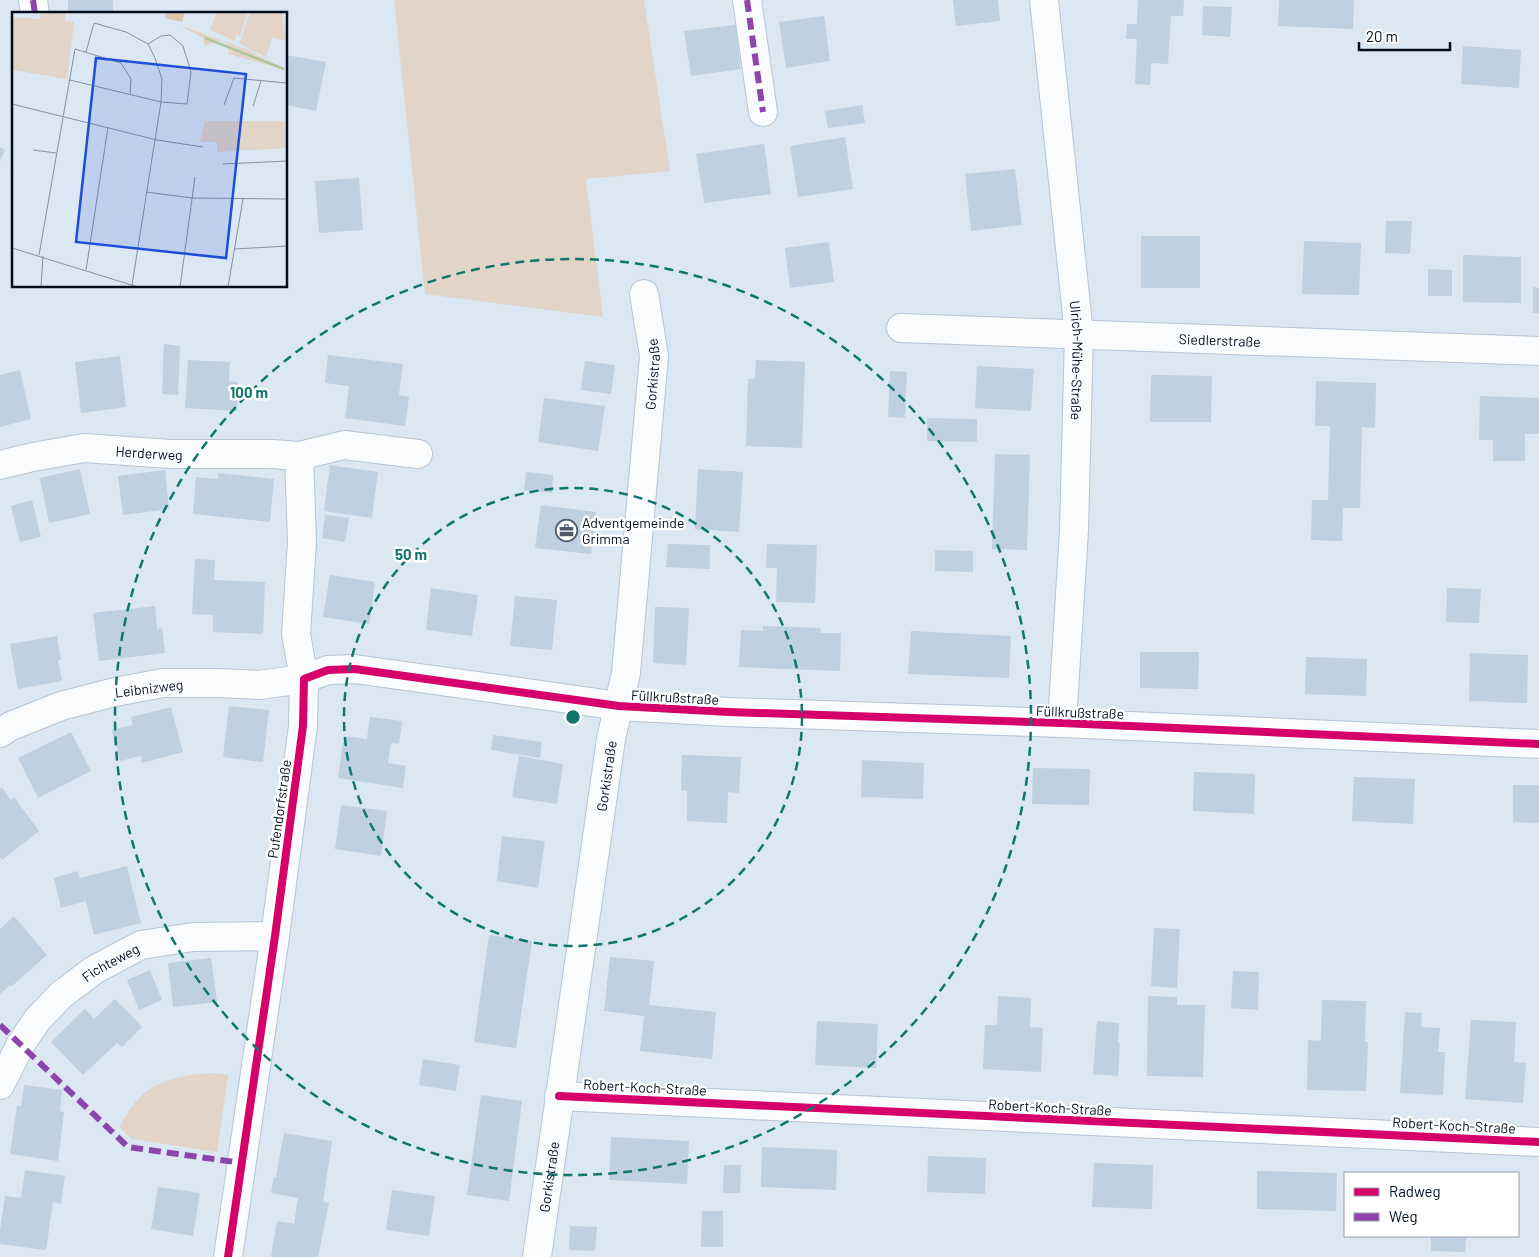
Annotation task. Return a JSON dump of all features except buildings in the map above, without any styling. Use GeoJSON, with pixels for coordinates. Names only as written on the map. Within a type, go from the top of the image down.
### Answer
{"type":"FeatureCollection","features":[{"type":"Feature","properties":{"kind":"street"},"geometry":{"type":"LineString","coordinates":[[747,0],[763,112]]}},
{"type":"Feature","properties":{"kind":"street","name":"Ulrich-Mühe-Straße"},"geometry":{"type":"LineString","coordinates":[[1044,0],[1079,334],[1074,530],[1062,723]]}},
{"type":"Feature","properties":{"kind":"street","name":"Gorkistraße"},"geometry":{"type":"LineString","coordinates":[[537,1257],[611,738],[626,673],[654,356],[644,294]]}},
{"type":"Feature","properties":{"kind":"street","name":"Siedlerstraße"},"geometry":{"type":"LineString","coordinates":[[901,328],[1539,351]]}},
{"type":"Feature","properties":{"kind":"street","name":"Herderweg"},"geometry":{"type":"LineString","coordinates":[[0,465],[84,448],[171,454],[272,454],[299,456],[344,445],[418,454]]}},
{"type":"Feature","properties":{"kind":"street"},"geometry":{"type":"LineString","coordinates":[[299,456],[302,542],[296,634],[304,679],[328,670],[355,669],[619,706]]}},
{"type":"Feature","properties":{"kind":"street","name":"Leibnizweg"},"geometry":{"type":"LineString","coordinates":[[0,733],[11,726],[61,706],[115,692],[163,683],[259,685],[304,679]]}},
{"type":"Feature","properties":{"kind":"street","name":"Pufendorfstraße"},"geometry":{"type":"LineString","coordinates":[[228,1257],[275,936],[303,726],[304,679]]}},
{"type":"Feature","properties":{"kind":"street","name":"Füllkrußstraße"},"geometry":{"type":"LineString","coordinates":[[619,706],[1539,744]]}},
{"type":"Feature","properties":{"kind":"street","name":"Fichteweg"},"geometry":{"type":"LineString","coordinates":[[0,1085],[21,1044],[37,1020],[61,994],[102,966],[141,945],[193,937],[275,936]]}},
{"type":"Feature","properties":{"kind":"street","name":"Robert-Koch-Straße"},"geometry":{"type":"LineString","coordinates":[[559,1096],[1539,1142]]}},
{"type":"Feature","properties":{"kind":"shaded area"},"geometry":{"type":"Polygon","coordinates":[[[394,0],[644,0],[670,171],[586,179],[603,317],[425,294],[394,0]]]}},
{"type":"Feature","properties":{"kind":"shaded area"},"geometry":{"type":"Polygon","coordinates":[[[210,1073],[228,1075],[217,1152],[132,1139],[119,1127],[136,1101],[155,1086],[172,1079],[210,1073]]]}},
{"type":"Feature","properties":{"kind":"marked path"},"geometry":{"type":"LineString","coordinates":[[33,0],[35,12]]}},
{"type":"Feature","properties":{"kind":"marked path"},"geometry":{"type":"LineString","coordinates":[[747,0],[763,112]]}},
{"type":"Feature","properties":{"kind":"marked path"},"geometry":{"type":"LineString","coordinates":[[0,1025],[128,1147],[242,1163]]}},
{"type":"Feature","properties":{"kind":"cycle path"},"geometry":{"type":"LineString","coordinates":[[228,1257],[275,936],[303,726],[304,679],[328,670],[355,669],[619,706],[1539,744]]}},
{"type":"Feature","properties":{"kind":"cycle path"},"geometry":{"type":"LineString","coordinates":[[559,1096],[1539,1142]]}},
{"type":"Feature","properties":{"kind":"place","name":"Adventgemeinde Grimma"},"geometry":{"type":"Point","coordinates":[566,530]}}]}
